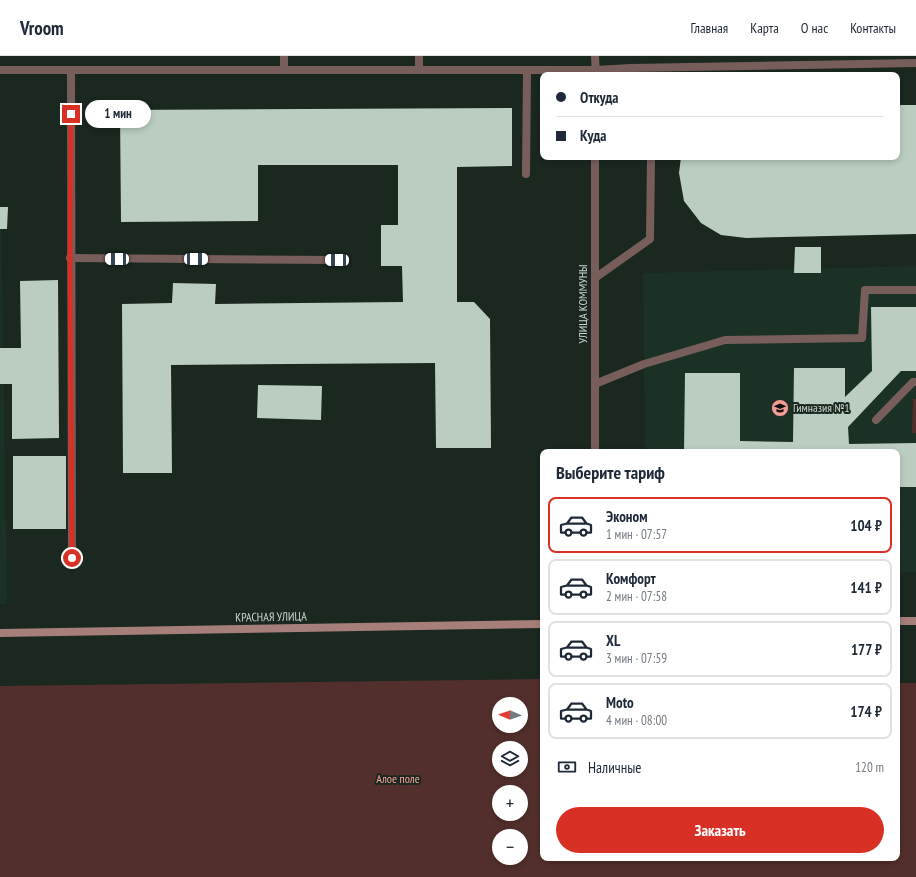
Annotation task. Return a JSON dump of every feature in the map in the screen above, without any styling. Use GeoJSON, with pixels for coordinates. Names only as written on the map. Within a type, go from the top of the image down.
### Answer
{"type":"FeatureCollection","features":[{"type":"Feature","properties":{"kind":"main road"},"geometry":{"type":"LineString","coordinates":[[900,621],[916,621]]}},
{"type":"Feature","properties":{"kind":"main road","name":"КРАСНАЯ УЛИЦА"},"geometry":{"type":"LineString","coordinates":[[0,633],[540,624]]}},
{"type":"Feature","properties":{"kind":"street"},"geometry":{"type":"LineString","coordinates":[[284,56],[284,70]]}},
{"type":"Feature","properties":{"kind":"street"},"geometry":{"type":"LineString","coordinates":[[419,56],[419,70]]}},
{"type":"Feature","properties":{"kind":"street"},"geometry":{"type":"LineString","coordinates":[[595,56],[596,72]]}},
{"type":"Feature","properties":{"kind":"street"},"geometry":{"type":"LineString","coordinates":[[624,72],[916,63]]}},
{"type":"Feature","properties":{"kind":"street"},"geometry":{"type":"LineString","coordinates":[[0,70],[527,70],[573,72]]}},
{"type":"Feature","properties":{"kind":"street"},"geometry":{"type":"LineString","coordinates":[[71,70],[70,258],[72,558]]}},
{"type":"Feature","properties":{"kind":"street"},"geometry":{"type":"LineString","coordinates":[[526,174],[527,70]]}},
{"type":"Feature","properties":{"kind":"street","name":"УЛИЦА КОММУНЫ"},"geometry":{"type":"LineString","coordinates":[[595,160],[595,449]]}},
{"type":"Feature","properties":{"kind":"street"},"geometry":{"type":"LineString","coordinates":[[595,278],[650,239],[651,160]]}},
{"type":"Feature","properties":{"kind":"street"},"geometry":{"type":"LineString","coordinates":[[70,258],[337,260]]}},
{"type":"Feature","properties":{"kind":"street"},"geometry":{"type":"LineString","coordinates":[[595,384],[644,364],[725,340],[862,338],[865,290],[916,290]]}},
{"type":"Feature","properties":{"kind":"street"},"geometry":{"type":"LineString","coordinates":[[876,420],[913,382],[916,382]]}},
{"type":"Feature","properties":{"kind":"shaded area"},"geometry":{"type":"Polygon","coordinates":[[[1,205],[7,604],[0,604],[1,205]]]}},
{"type":"Feature","properties":{"kind":"shaded area","name":"Гимназия №1"},"geometry":{"type":"Polygon","coordinates":[[[916,266],[916,572],[900,573],[900,449],[645,449],[643,273],[916,266]]]}},
{"type":"Feature","properties":{"kind":"green space"},"geometry":{"type":"Polygon","coordinates":[[[913,399],[916,399],[916,433],[912,433],[913,399]]]}},
{"type":"Feature","properties":{"kind":"green space","name":"Алое поле"},"geometry":{"type":"Polygon","coordinates":[[[540,679],[540,861],[900,861],[900,683],[916,683],[916,877],[0,877],[0,686],[540,679]]]}},
{"type":"Feature","properties":{"kind":"building"},"geometry":{"type":"Polygon","coordinates":[[[900,105],[916,105],[916,234],[746,238],[721,235],[701,223],[684,201],[679,173],[681,160],[900,160],[900,105]]]}},
{"type":"Feature","properties":{"kind":"building"},"geometry":{"type":"Polygon","coordinates":[[[512,108],[512,166],[457,167],[457,302],[474,302],[490,319],[491,448],[436,448],[435,363],[171,365],[172,473],[123,473],[122,304],[172,303],[173,283],[216,284],[215,304],[403,302],[402,266],[381,266],[381,225],[398,225],[398,165],[258,165],[258,221],[121,222],[120,110],[512,108]]]}},
{"type":"Feature","properties":{"kind":"building"},"geometry":{"type":"Polygon","coordinates":[[[0,207],[8,207],[7,229],[0,229],[0,207]]]}},
{"type":"Feature","properties":{"kind":"building"},"geometry":{"type":"Polygon","coordinates":[[[795,247],[821,247],[821,273],[794,273],[795,247]]]}},
{"type":"Feature","properties":{"kind":"building"},"geometry":{"type":"Polygon","coordinates":[[[58,280],[59,438],[12,439],[12,384],[0,384],[0,348],[21,348],[20,281],[58,280]]]}},
{"type":"Feature","properties":{"kind":"building"},"geometry":{"type":"Polygon","coordinates":[[[871,307],[916,307],[916,371],[901,371],[848,427],[849,444],[916,443],[916,487],[900,487],[900,449],[684,449],[685,373],[740,373],[740,441],[793,442],[794,368],[845,368],[845,397],[872,371],[871,307]]]}},
{"type":"Feature","properties":{"kind":"building"},"geometry":{"type":"Polygon","coordinates":[[[258,385],[322,386],[321,420],[257,418],[258,385]]]}},
{"type":"Feature","properties":{"kind":"building"},"geometry":{"type":"Polygon","coordinates":[[[13,456],[66,456],[66,529],[13,529],[13,456]]]}},
{"type":"Feature","properties":{"kind":"place","name":"Гимназия №1"},"geometry":{"type":"Point","coordinates":[780,408]}},
{"type":"Feature","properties":{"kind":"route"},"geometry":{"type":"LineString","coordinates":[[71,114],[70,258],[72,558]]}}]}
